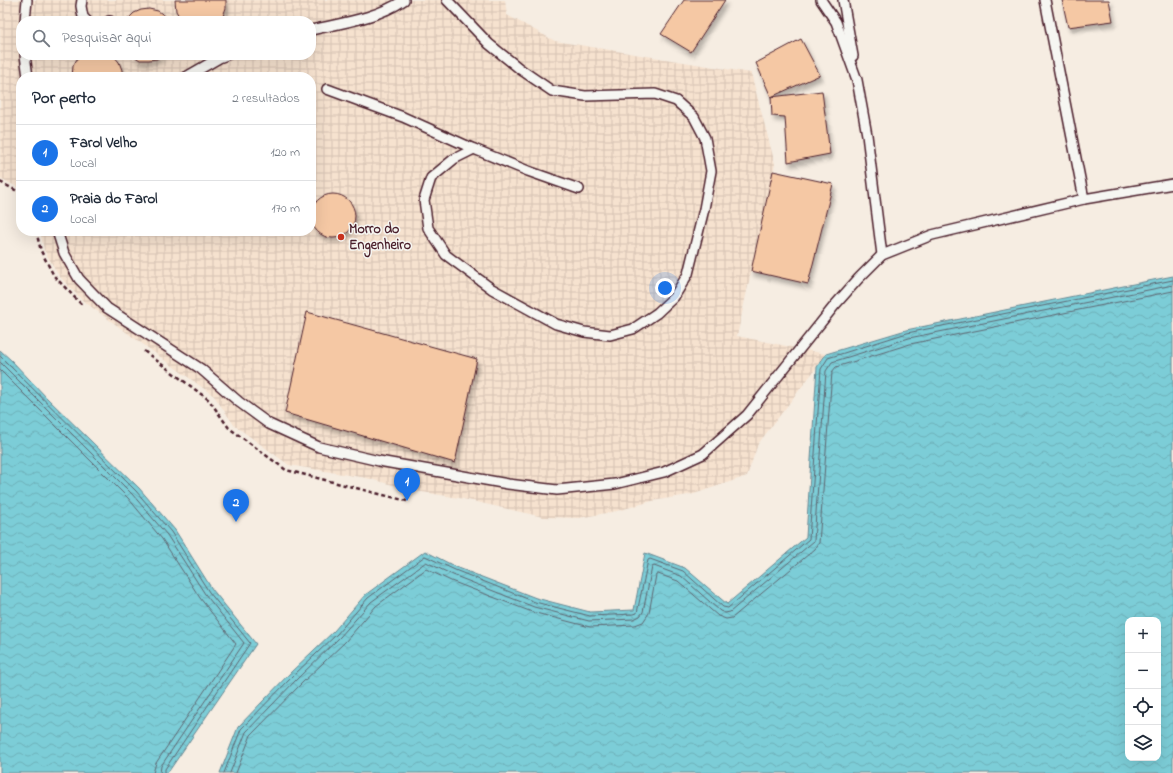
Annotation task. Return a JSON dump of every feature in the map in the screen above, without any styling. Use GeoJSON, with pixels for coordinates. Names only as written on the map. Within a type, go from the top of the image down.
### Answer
{"type":"FeatureCollection","features":[{"type":"Feature","properties":{"kind":"lane"},"geometry":{"type":"LineString","coordinates":[[25,16],[27,0]]}},
{"type":"Feature","properties":{"kind":"lane"},"geometry":{"type":"LineString","coordinates":[[82,0],[80,6],[82,16]]}},
{"type":"Feature","properties":{"kind":"lane"},"geometry":{"type":"LineString","coordinates":[[316,29],[370,16],[399,4],[404,0]]}},
{"type":"Feature","properties":{"kind":"lane"},"geometry":{"type":"LineString","coordinates":[[447,0],[489,44],[520,70],[552,91],[585,96],[655,94],[676,101],[694,117],[705,138],[711,172],[704,209],[688,274],[674,297],[657,313],[633,329],[610,335],[584,332],[556,324],[492,289],[446,254],[428,228],[424,200],[431,178],[454,159],[474,149]]}},
{"type":"Feature","properties":{"kind":"lane"},"geometry":{"type":"LineString","coordinates":[[821,0],[836,22],[857,80]]}},
{"type":"Feature","properties":{"kind":"lane"},"geometry":{"type":"LineString","coordinates":[[843,0],[867,135],[882,255]]}},
{"type":"Feature","properties":{"kind":"lane"},"geometry":{"type":"LineString","coordinates":[[1045,0],[1084,199]]}},
{"type":"Feature","properties":{"kind":"lane"},"geometry":{"type":"LineString","coordinates":[[26,60],[27,72]]}},
{"type":"Feature","properties":{"kind":"lane"},"geometry":{"type":"LineString","coordinates":[[195,72],[216,60]]}},
{"type":"Feature","properties":{"kind":"lane"},"geometry":{"type":"LineString","coordinates":[[327,89],[403,117],[474,149],[528,171],[579,189]]}},
{"type":"Feature","properties":{"kind":"lane"},"geometry":{"type":"LineString","coordinates":[[59,236],[64,253],[79,279],[107,308],[201,369],[239,402],[269,424],[319,447],[371,459],[508,484],[557,490],[616,484],[664,472],[703,454],[747,415],[835,305],[882,255],[932,235],[1084,199],[1173,184]]}},
{"type":"Feature","properties":{"kind":"path"},"geometry":{"type":"LineString","coordinates":[[0,182],[16,190]]}},
{"type":"Feature","properties":{"kind":"shaded area"},"geometry":{"type":"Polygon","coordinates":[[[0,0],[505,0],[507,15],[555,41],[751,73],[775,164],[737,336],[826,354],[758,444],[747,476],[694,494],[652,501],[617,511],[579,518],[543,517],[459,498],[416,491],[366,478],[289,465],[234,425],[214,396],[82,300],[59,276],[44,250],[41,236],[316,236],[316,72],[16,72],[16,186],[0,178],[0,0]]]}},
{"type":"Feature","properties":{"kind":"water"},"geometry":{"type":"Polygon","coordinates":[[[1173,276],[1173,773],[220,773],[238,727],[291,672],[334,631],[365,595],[425,551],[456,567],[536,598],[590,612],[634,610],[645,553],[685,568],[727,604],[806,537],[817,367],[826,354],[906,330],[1173,276]]]}},
{"type":"Feature","properties":{"kind":"water"},"geometry":{"type":"Polygon","coordinates":[[[0,350],[139,488],[175,530],[212,589],[256,644],[169,771],[166,773],[0,773],[0,350]]]}},
{"type":"Feature","properties":{"kind":"building"},"geometry":{"type":"Polygon","coordinates":[[[175,0],[226,0],[226,8],[223,16],[179,16],[176,11],[175,0]]]}},
{"type":"Feature","properties":{"kind":"building"},"geometry":{"type":"Polygon","coordinates":[[[684,0],[725,0],[691,52],[661,34],[684,0]]]}},
{"type":"Feature","properties":{"kind":"building"},"geometry":{"type":"Polygon","coordinates":[[[1062,0],[1109,0],[1113,21],[1068,27],[1062,0]]]}},
{"type":"Feature","properties":{"kind":"building"},"geometry":{"type":"Polygon","coordinates":[[[149,9],[158,11],[165,16],[131,16],[141,10],[149,9]]]}},
{"type":"Feature","properties":{"kind":"building"},"geometry":{"type":"Polygon","coordinates":[[[801,39],[820,75],[771,97],[756,63],[801,39]]]}},
{"type":"Feature","properties":{"kind":"building"},"geometry":{"type":"Polygon","coordinates":[[[76,60],[117,60],[122,72],[72,72],[73,66],[76,60]]]}},
{"type":"Feature","properties":{"kind":"building"},"geometry":{"type":"Polygon","coordinates":[[[822,91],[830,154],[788,162],[785,117],[772,116],[771,97],[822,91]]]}},
{"type":"Feature","properties":{"kind":"building"},"geometry":{"type":"Polygon","coordinates":[[[773,171],[833,184],[808,284],[751,271],[773,171]]]}},
{"type":"Feature","properties":{"kind":"building"},"geometry":{"type":"Polygon","coordinates":[[[333,194],[345,198],[351,204],[355,216],[351,228],[341,236],[333,238],[325,236],[316,229],[316,203],[325,196],[333,194]]]}},
{"type":"Feature","properties":{"kind":"building"},"geometry":{"type":"Polygon","coordinates":[[[307,312],[477,359],[455,463],[285,413],[307,312]]]}},
{"type":"Feature","properties":{"kind":"place","name":"Morro do Engenheiro"},"geometry":{"type":"Point","coordinates":[341,237]}},
{"type":"Feature","properties":{"kind":"place","name":"Farol Velho"},"geometry":{"type":"Point","coordinates":[407,501]}},
{"type":"Feature","properties":{"kind":"place","name":"Praia do Farol"},"geometry":{"type":"Point","coordinates":[236,522]}}]}
